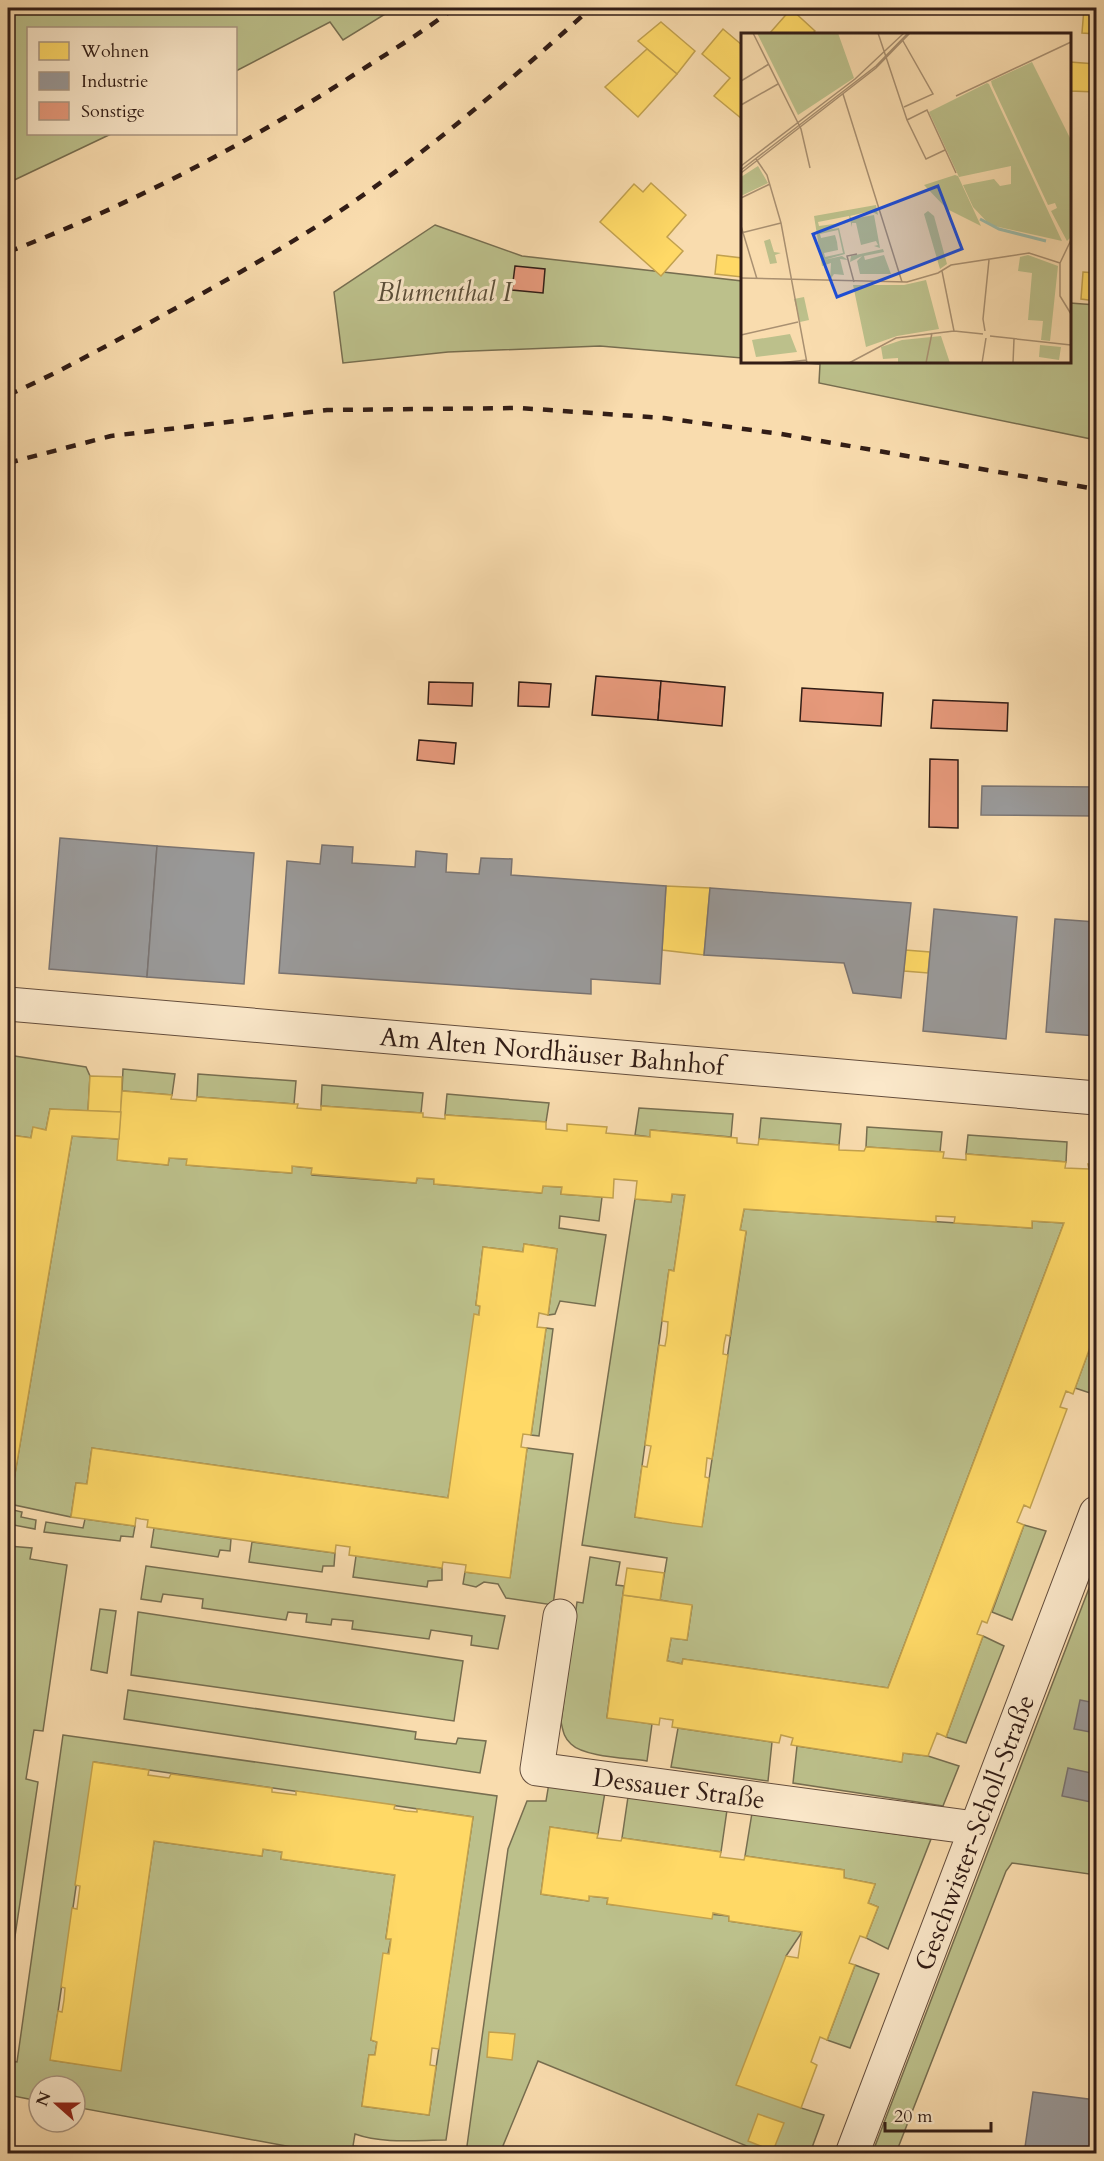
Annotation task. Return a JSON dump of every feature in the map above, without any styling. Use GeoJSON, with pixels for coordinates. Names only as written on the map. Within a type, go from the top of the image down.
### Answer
{"type":"FeatureCollection","features":[{"type":"Feature","properties":{"kind":"street","name":"Am Alten Nordhäuser Bahnhof"},"geometry":{"type":"LineString","coordinates":[[8,1004],[1096,1098]]}},
{"type":"Feature","properties":{"kind":"street","name":"Geschwister-Scholl-Straße"},"geometry":{"type":"LineString","coordinates":[[852,2154],[1096,1513]]}},
{"type":"Feature","properties":{"kind":"street","name":"Dessauer Straße"},"geometry":{"type":"LineString","coordinates":[[560,1616],[537,1769],[975,1828]]}},
{"type":"Feature","properties":{"kind":"green space"},"geometry":{"type":"Polygon","coordinates":[[[8,8],[395,8],[343,40],[330,22],[237,70],[237,27],[27,27],[27,135],[109,135],[8,183],[8,8]]]}},
{"type":"Feature","properties":{"kind":"green space","name":"Blumenthal I"},"geometry":{"type":"Polygon","coordinates":[[[435,225],[522,256],[741,281],[741,358],[600,346],[448,352],[343,363],[334,292],[435,225]]]}},
{"type":"Feature","properties":{"kind":"green space"},"geometry":{"type":"Polygon","coordinates":[[[1071,303],[1096,305],[1096,440],[819,383],[820,364],[805,363],[1071,363],[1071,303]]]}},
{"type":"Feature","properties":{"kind":"green space"},"geometry":{"type":"Polygon","coordinates":[[[8,1055],[86,1067],[90,1076],[88,1111],[50,1109],[46,1130],[33,1128],[31,1138],[10,1135],[8,1144],[8,1055]]]}},
{"type":"Feature","properties":{"kind":"green space"},"geometry":{"type":"Polygon","coordinates":[[[123,1069],[175,1074],[172,1095],[122,1091],[123,1069]]]}},
{"type":"Feature","properties":{"kind":"green space"},"geometry":{"type":"Polygon","coordinates":[[[198,1074],[296,1081],[294,1104],[197,1097],[198,1074]]]}},
{"type":"Feature","properties":{"kind":"green space"},"geometry":{"type":"Polygon","coordinates":[[[322,1085],[423,1093],[421,1113],[321,1106],[322,1085]]]}},
{"type":"Feature","properties":{"kind":"green space"},"geometry":{"type":"Polygon","coordinates":[[[447,1094],[549,1103],[546,1122],[445,1115],[447,1094]]]}},
{"type":"Feature","properties":{"kind":"green space"},"geometry":{"type":"Polygon","coordinates":[[[639,1108],[733,1114],[731,1137],[651,1130],[650,1137],[635,1135],[639,1108]]]}},
{"type":"Feature","properties":{"kind":"green space"},"geometry":{"type":"Polygon","coordinates":[[[761,1118],[841,1124],[839,1145],[759,1139],[761,1118]]]}},
{"type":"Feature","properties":{"kind":"green space"},"geometry":{"type":"Polygon","coordinates":[[[867,1127],[942,1132],[940,1152],[866,1147],[867,1127]]]}},
{"type":"Feature","properties":{"kind":"green space"},"geometry":{"type":"Polygon","coordinates":[[[968,1135],[1067,1142],[1066,1162],[966,1154],[968,1135]]]}},
{"type":"Feature","properties":{"kind":"green space"},"geometry":{"type":"Polygon","coordinates":[[[72,1136],[119,1139],[118,1160],[168,1165],[169,1158],[187,1159],[187,1165],[291,1173],[292,1166],[312,1168],[312,1175],[416,1183],[417,1178],[434,1179],[434,1184],[541,1193],[543,1186],[562,1187],[561,1194],[602,1197],[599,1221],[560,1216],[559,1228],[606,1235],[595,1306],[560,1301],[555,1314],[548,1315],[557,1249],[524,1244],[523,1252],[483,1247],[476,1305],[480,1306],[479,1315],[448,1498],[92,1448],[87,1484],[76,1483],[71,1517],[14,1505],[13,1510],[22,1512],[21,1517],[36,1520],[35,1529],[8,1524],[8,1503],[10,1503],[72,1136]]]}},
{"type":"Feature","properties":{"kind":"green space"},"geometry":{"type":"Polygon","coordinates":[[[672,1194],[685,1195],[674,1271],[669,1270],[635,1517],[702,1526],[746,1232],[740,1230],[744,1209],[1032,1228],[1032,1221],[1064,1223],[888,1688],[683,1659],[682,1664],[667,1661],[671,1638],[687,1640],[692,1606],[660,1600],[667,1558],[582,1545],[635,1199],[671,1202],[672,1194]]]}},
{"type":"Feature","properties":{"kind":"green space"},"geometry":{"type":"Polygon","coordinates":[[[546,1328],[553,1329],[539,1436],[531,1435],[546,1328]]]}},
{"type":"Feature","properties":{"kind":"green space"},"geometry":{"type":"Polygon","coordinates":[[[1096,1331],[1096,1395],[1075,1388],[1096,1331]]]}},
{"type":"Feature","properties":{"kind":"green space"},"geometry":{"type":"Polygon","coordinates":[[[527,1448],[573,1454],[553,1605],[506,1598],[498,1584],[484,1582],[476,1587],[463,1584],[465,1572],[510,1577],[527,1448]]]}},
{"type":"Feature","properties":{"kind":"green space"},"geometry":{"type":"Polygon","coordinates":[[[85,1519],[135,1526],[133,1537],[121,1536],[120,1541],[44,1532],[46,1522],[83,1528],[85,1519]]]}},
{"type":"Feature","properties":{"kind":"green space"},"geometry":{"type":"Polygon","coordinates":[[[1024,1525],[1046,1531],[1012,1620],[992,1612],[1024,1525]]]}},
{"type":"Feature","properties":{"kind":"green space"},"geometry":{"type":"Polygon","coordinates":[[[154,1528],[231,1539],[230,1551],[220,1550],[218,1557],[151,1547],[154,1528]]]}},
{"type":"Feature","properties":{"kind":"green space"},"geometry":{"type":"Polygon","coordinates":[[[252,1542],[335,1553],[334,1566],[323,1566],[322,1572],[249,1562],[252,1542]]]}},
{"type":"Feature","properties":{"kind":"green space"},"geometry":{"type":"Polygon","coordinates":[[[8,1546],[32,1548],[30,1559],[67,1565],[43,1731],[34,1730],[26,1779],[38,1782],[8,1983],[8,1546]]]}},
{"type":"Feature","properties":{"kind":"green space"},"geometry":{"type":"Polygon","coordinates":[[[356,1556],[442,1568],[442,1580],[428,1581],[427,1587],[353,1577],[356,1556]]]}},
{"type":"Feature","properties":{"kind":"green space"},"geometry":{"type":"Polygon","coordinates":[[[590,1557],[620,1562],[616,1585],[624,1586],[607,1717],[652,1724],[647,1761],[586,1752],[571,1744],[563,1731],[561,1722],[577,1602],[583,1603],[590,1557]]]}},
{"type":"Feature","properties":{"kind":"green space"},"geometry":{"type":"Polygon","coordinates":[[[146,1566],[505,1616],[498,1649],[471,1645],[472,1636],[431,1630],[429,1639],[352,1629],[353,1621],[332,1619],[331,1625],[306,1622],[307,1614],[288,1612],[286,1620],[202,1608],[203,1599],[163,1594],[161,1602],[141,1599],[146,1566]]]}},
{"type":"Feature","properties":{"kind":"green space"},"geometry":{"type":"Polygon","coordinates":[[[1096,1570],[1096,1875],[1012,1863],[1006,1871],[896,2153],[872,2154],[1096,1570]]]}},
{"type":"Feature","properties":{"kind":"green space"},"geometry":{"type":"Polygon","coordinates":[[[100,1609],[116,1611],[107,1673],[91,1670],[100,1609]]]}},
{"type":"Feature","properties":{"kind":"green space"},"geometry":{"type":"Polygon","coordinates":[[[138,1612],[463,1661],[454,1721],[131,1675],[138,1612]]]}},
{"type":"Feature","properties":{"kind":"green space"},"geometry":{"type":"Polygon","coordinates":[[[983,1636],[1004,1646],[966,1743],[946,1737],[983,1636]]]}},
{"type":"Feature","properties":{"kind":"green space"},"geometry":{"type":"Polygon","coordinates":[[[128,1690],[416,1732],[415,1739],[456,1744],[458,1738],[486,1741],[480,1773],[124,1719],[128,1690]]]}},
{"type":"Feature","properties":{"kind":"green space"},"geometry":{"type":"Polygon","coordinates":[[[678,1728],[772,1742],[768,1781],[671,1767],[678,1728]]]}},
{"type":"Feature","properties":{"kind":"green space"},"geometry":{"type":"Polygon","coordinates":[[[63,1735],[497,1796],[446,2140],[388,2140],[355,2134],[353,2146],[396,2152],[466,2153],[324,2153],[87,2109],[87,2074],[27,2074],[27,2099],[8,2095],[8,2061],[17,2062],[63,1735]],[[94,1762],[51,2060],[120,2070],[154,1841],[262,1856],[263,1849],[282,1852],[281,1859],[395,1875],[386,1938],[391,1939],[371,2040],[377,2042],[375,2055],[369,2055],[362,2106],[429,2115],[473,1817],[94,1762]]]}},
{"type":"Feature","properties":{"kind":"green space"},"geometry":{"type":"Polygon","coordinates":[[[797,1746],[901,1762],[903,1753],[928,1756],[959,1766],[943,1806],[793,1783],[797,1746]]]}},
{"type":"Feature","properties":{"kind":"green space"},"geometry":{"type":"Polygon","coordinates":[[[549,1783],[605,1792],[598,1834],[550,1827],[541,1894],[588,1901],[589,1896],[608,1898],[607,1904],[729,1916],[729,1921],[802,1932],[786,1956],[801,2108],[824,2115],[810,2153],[764,2153],[538,2061],[500,2153],[466,2153],[508,1849],[527,1801],[546,1801],[549,1783]]]}},
{"type":"Feature","properties":{"kind":"green space"},"geometry":{"type":"Polygon","coordinates":[[[628,1797],[727,1810],[721,1852],[622,1838],[628,1797]]]}},
{"type":"Feature","properties":{"kind":"green space"},"geometry":{"type":"Polygon","coordinates":[[[752,1813],[931,1839],[888,1949],[866,1938],[878,1907],[868,1903],[875,1884],[844,1878],[844,1870],[745,1856],[752,1813]]]}},
{"type":"Feature","properties":{"kind":"green space"},"geometry":{"type":"Polygon","coordinates":[[[855,1965],[879,1974],[850,2048],[827,2040],[855,1965]]]}},
{"type":"Feature","properties":{"kind":"building: Wohnen"},"geometry":{"type":"Polygon","coordinates":[[[1084,8],[1096,8],[1096,34],[1082,33],[1084,8]]]}},
{"type":"Feature","properties":{"kind":"building: Wohnen"},"geometry":{"type":"Polygon","coordinates":[[[791,9],[815,31],[813,33],[770,33],[791,9]]]}},
{"type":"Feature","properties":{"kind":"building: Wohnen"},"geometry":{"type":"Polygon","coordinates":[[[661,22],[695,51],[677,74],[638,41],[661,22]]]}},
{"type":"Feature","properties":{"kind":"building: Wohnen"},"geometry":{"type":"Polygon","coordinates":[[[723,29],[741,44],[741,118],[714,96],[730,78],[702,54],[723,29]]]}},
{"type":"Feature","properties":{"kind":"building: Wohnen"},"geometry":{"type":"Polygon","coordinates":[[[647,49],[677,74],[638,117],[605,87],[647,49]]]}},
{"type":"Feature","properties":{"kind":"building: Wohnen"},"geometry":{"type":"Polygon","coordinates":[[[1071,62],[1096,64],[1096,92],[1071,91],[1071,62]]]}},
{"type":"Feature","properties":{"kind":"building: Wohnen"},"geometry":{"type":"Polygon","coordinates":[[[651,183],[686,215],[667,237],[683,251],[661,276],[600,222],[634,184],[643,192],[651,183]]]}},
{"type":"Feature","properties":{"kind":"building: Wohnen"},"geometry":{"type":"Polygon","coordinates":[[[717,255],[741,258],[741,277],[715,274],[717,255]]]}},
{"type":"Feature","properties":{"kind":"building: Wohnen"},"geometry":{"type":"Polygon","coordinates":[[[1083,272],[1096,273],[1096,301],[1081,299],[1083,272]]]}},
{"type":"Feature","properties":{"kind":"building: Wohnen"},"geometry":{"type":"Polygon","coordinates":[[[666,886],[710,888],[704,955],[662,950],[666,886]]]}},
{"type":"Feature","properties":{"kind":"building: Wohnen"},"geometry":{"type":"Polygon","coordinates":[[[905,950],[930,952],[928,973],[904,971],[905,950]]]}},
{"type":"Feature","properties":{"kind":"building: Wohnen"},"geometry":{"type":"Polygon","coordinates":[[[90,1076],[122,1077],[121,1112],[88,1111],[90,1076]]]}},
{"type":"Feature","properties":{"kind":"building: Wohnen"},"geometry":{"type":"Polygon","coordinates":[[[122,1091],[172,1095],[171,1099],[196,1101],[197,1097],[298,1104],[297,1108],[321,1110],[321,1106],[423,1113],[423,1117],[445,1119],[445,1115],[546,1122],[546,1129],[567,1131],[567,1124],[607,1127],[606,1133],[650,1137],[650,1130],[737,1138],[737,1143],[758,1145],[759,1139],[839,1145],[839,1150],[864,1151],[866,1147],[944,1152],[943,1158],[966,1160],[966,1154],[1066,1162],[1065,1168],[1089,1169],[1088,1164],[1096,1165],[1096,1331],[1073,1394],[1066,1391],[1060,1407],[1067,1409],[1030,1508],[1024,1505],[1017,1522],[1024,1525],[987,1623],[982,1621],[977,1634],[983,1636],[946,1737],[937,1733],[928,1756],[903,1753],[902,1762],[791,1745],[793,1738],[781,1735],[779,1743],[672,1727],[673,1720],[660,1718],[659,1725],[607,1718],[623,1595],[692,1605],[687,1640],[671,1638],[667,1661],[682,1664],[683,1659],[888,1688],[1064,1223],[1032,1221],[1032,1228],[954,1223],[955,1217],[936,1216],[936,1222],[744,1209],[740,1230],[746,1231],[730,1336],[726,1335],[724,1344],[723,1354],[728,1355],[712,1459],[707,1458],[705,1477],[709,1478],[702,1527],[672,1523],[635,1517],[642,1466],[647,1467],[651,1446],[645,1445],[659,1345],[665,1346],[667,1335],[668,1322],[662,1321],[669,1270],[674,1271],[685,1195],[672,1194],[671,1202],[635,1199],[637,1181],[614,1179],[613,1198],[561,1194],[562,1187],[543,1186],[542,1193],[434,1184],[434,1179],[417,1178],[416,1183],[311,1174],[312,1168],[292,1166],[292,1173],[186,1165],[187,1159],[169,1158],[168,1165],[117,1160],[122,1091]]]}},
{"type":"Feature","properties":{"kind":"building: Wohnen"},"geometry":{"type":"Polygon","coordinates":[[[50,1109],[121,1112],[119,1139],[72,1136],[10,1504],[8,1503],[8,1144],[10,1135],[31,1138],[33,1127],[46,1130],[50,1109]]]}},
{"type":"Feature","properties":{"kind":"building: Wohnen"},"geometry":{"type":"Polygon","coordinates":[[[524,1244],[557,1249],[548,1315],[539,1313],[537,1327],[546,1328],[531,1435],[523,1434],[522,1440],[521,1447],[527,1448],[510,1578],[465,1572],[466,1565],[443,1562],[442,1568],[349,1555],[350,1547],[336,1545],[335,1553],[147,1527],[148,1520],[136,1518],[135,1526],[71,1517],[76,1483],[87,1484],[92,1448],[448,1498],[474,1314],[479,1315],[480,1306],[476,1305],[483,1247],[523,1252],[524,1244]]]}},
{"type":"Feature","properties":{"kind":"building: Wohnen"},"geometry":{"type":"Polygon","coordinates":[[[627,1568],[664,1573],[660,1600],[623,1595],[627,1568]]]}},
{"type":"Feature","properties":{"kind":"building: Wohnen"},"geometry":{"type":"Polygon","coordinates":[[[93,1762],[149,1770],[148,1775],[169,1778],[171,1774],[272,1788],[272,1792],[296,1795],[296,1791],[395,1805],[394,1809],[406,1811],[417,1812],[417,1809],[473,1817],[439,2049],[432,2048],[430,2065],[436,2066],[429,2115],[362,2106],[369,2055],[375,2055],[377,2042],[371,2040],[383,1953],[389,1954],[391,1939],[386,1939],[395,1875],[281,1859],[282,1852],[263,1849],[262,1856],[154,1841],[121,2071],[50,2060],[58,2011],[62,2012],[64,2000],[65,1988],[61,1987],[72,1908],[77,1909],[80,1886],[75,1885],[93,1762]]]}},
{"type":"Feature","properties":{"kind":"building: Wohnen"},"geometry":{"type":"Polygon","coordinates":[[[550,1827],[598,1834],[597,1838],[621,1841],[622,1838],[721,1852],[720,1857],[744,1860],[745,1856],[844,1870],[844,1878],[875,1884],[868,1903],[878,1907],[866,1938],[860,1936],[849,1963],[855,1965],[827,2040],[820,2037],[811,2062],[817,2065],[801,2108],[736,2085],[786,1956],[798,1958],[802,1932],[729,1921],[729,1916],[713,1913],[712,1919],[607,1904],[608,1898],[589,1896],[589,1901],[541,1894],[550,1827]]]}},
{"type":"Feature","properties":{"kind":"building: Wohnen"},"geometry":{"type":"Polygon","coordinates":[[[489,2032],[515,2034],[512,2060],[487,2057],[489,2032]]]}},
{"type":"Feature","properties":{"kind":"building: Wohnen"},"geometry":{"type":"Polygon","coordinates":[[[758,2114],[784,2123],[773,2151],[748,2141],[758,2114]]]}},
{"type":"Feature","properties":{"kind":"building: Industrie"},"geometry":{"type":"Polygon","coordinates":[[[982,786],[1096,787],[1096,816],[981,815],[982,786]]]}},
{"type":"Feature","properties":{"kind":"building: Industrie"},"geometry":{"type":"Polygon","coordinates":[[[60,838],[157,846],[147,977],[49,969],[60,838]]]}},
{"type":"Feature","properties":{"kind":"building: Industrie"},"geometry":{"type":"Polygon","coordinates":[[[322,845],[353,847],[352,863],[415,867],[416,851],[447,854],[446,872],[479,874],[481,858],[512,859],[511,875],[666,886],[660,984],[591,979],[591,994],[279,973],[287,861],[320,864],[322,845]]]}},
{"type":"Feature","properties":{"kind":"building: Industrie"},"geometry":{"type":"Polygon","coordinates":[[[157,846],[254,853],[244,984],[147,977],[157,846]]]}},
{"type":"Feature","properties":{"kind":"building: Industrie"},"geometry":{"type":"Polygon","coordinates":[[[710,888],[911,903],[901,998],[853,993],[844,963],[704,955],[710,888]]]}},
{"type":"Feature","properties":{"kind":"building: Industrie"},"geometry":{"type":"Polygon","coordinates":[[[934,909],[1017,917],[1006,1039],[923,1031],[934,909]]]}},
{"type":"Feature","properties":{"kind":"building: Industrie"},"geometry":{"type":"Polygon","coordinates":[[[1055,919],[1096,922],[1096,1036],[1046,1032],[1055,919]]]}},
{"type":"Feature","properties":{"kind":"building: Industrie"},"geometry":{"type":"Polygon","coordinates":[[[1080,1700],[1096,1703],[1096,1733],[1074,1729],[1080,1700]]]}},
{"type":"Feature","properties":{"kind":"building: Industrie"},"geometry":{"type":"Polygon","coordinates":[[[1068,1768],[1096,1774],[1096,1803],[1062,1796],[1068,1768]]]}},
{"type":"Feature","properties":{"kind":"building: Industrie"},"geometry":{"type":"Polygon","coordinates":[[[1033,2092],[1096,2100],[1096,2154],[1024,2154],[1033,2092]]]}},
{"type":"Feature","properties":{"kind":"building: Sonstige"},"geometry":{"type":"Polygon","coordinates":[[[515,266],[545,269],[543,293],[512,290],[515,266]]]}},
{"type":"Feature","properties":{"kind":"building: Sonstige"},"geometry":{"type":"Polygon","coordinates":[[[596,676],[661,681],[658,720],[592,715],[596,676]]]}},
{"type":"Feature","properties":{"kind":"building: Sonstige"},"geometry":{"type":"Polygon","coordinates":[[[661,681],[725,687],[722,726],[658,720],[661,681]]]}},
{"type":"Feature","properties":{"kind":"building: Sonstige"},"geometry":{"type":"Polygon","coordinates":[[[429,682],[473,683],[472,706],[428,704],[429,682]]]}},
{"type":"Feature","properties":{"kind":"building: Sonstige"},"geometry":{"type":"Polygon","coordinates":[[[519,682],[551,684],[549,707],[518,706],[519,682]]]}},
{"type":"Feature","properties":{"kind":"building: Sonstige"},"geometry":{"type":"Polygon","coordinates":[[[802,688],[883,693],[881,726],[800,721],[802,688]]]}},
{"type":"Feature","properties":{"kind":"building: Sonstige"},"geometry":{"type":"Polygon","coordinates":[[[933,700],[1008,703],[1007,731],[931,728],[933,700]]]}},
{"type":"Feature","properties":{"kind":"building: Sonstige"},"geometry":{"type":"Polygon","coordinates":[[[419,740],[456,743],[454,764],[417,760],[419,740]]]}},
{"type":"Feature","properties":{"kind":"building: Sonstige"},"geometry":{"type":"Polygon","coordinates":[[[930,759],[958,760],[958,828],[929,827],[930,759]]]}},
{"type":"Feature","properties":{"kind":"railway"},"geometry":{"type":"LineString","coordinates":[[8,252],[141,195],[227,150],[311,102],[417,35],[454,8]]}},
{"type":"Feature","properties":{"kind":"railway"},"geometry":{"type":"LineString","coordinates":[[8,395],[61,370],[149,323],[268,256],[337,213],[404,166],[468,115],[591,8]]}},
{"type":"Feature","properties":{"kind":"railway"},"geometry":{"type":"LineString","coordinates":[[8,463],[111,436],[327,410],[520,408],[664,418],[781,434],[1096,489]]}}]}
